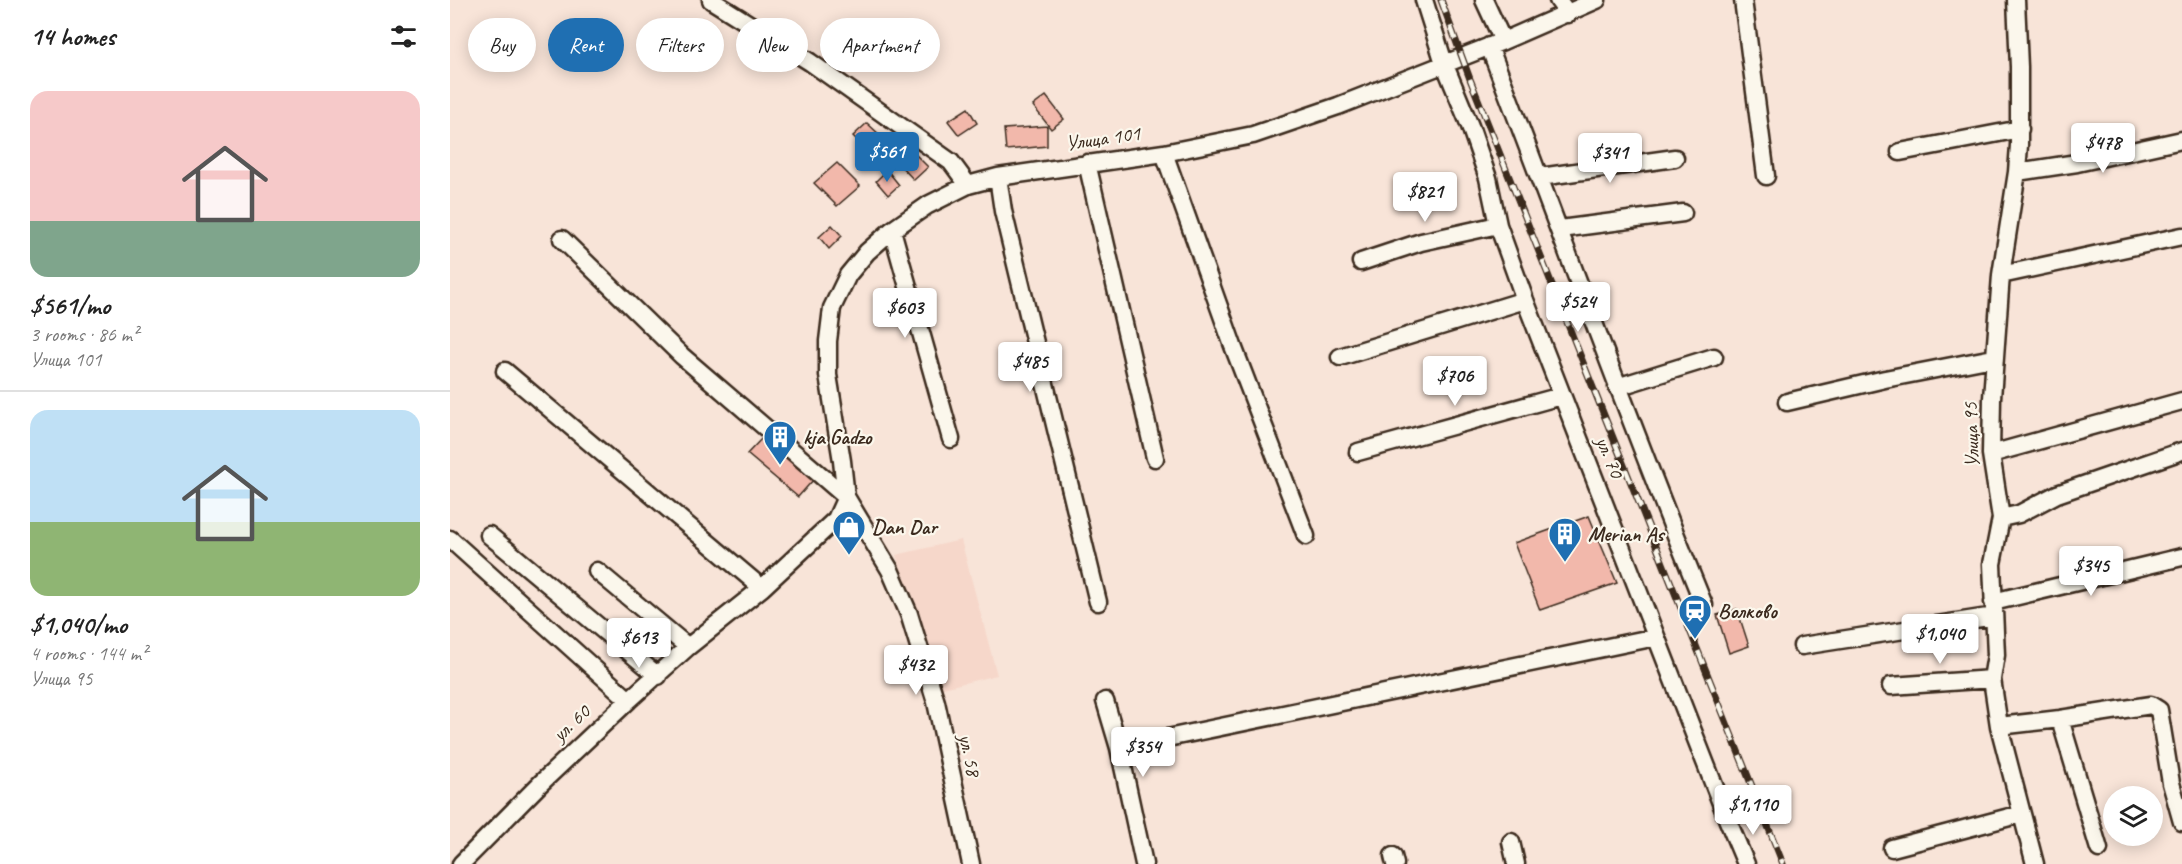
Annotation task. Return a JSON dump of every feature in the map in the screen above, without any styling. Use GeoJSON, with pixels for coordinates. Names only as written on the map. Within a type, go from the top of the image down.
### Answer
{"type":"FeatureCollection","features":[{"type":"Feature","properties":{"kind":"street"},"geometry":{"type":"LineString","coordinates":[[711,0],[810,62],[951,162],[968,185]]}},
{"type":"Feature","properties":{"kind":"street","name":"ул. 70"},"geometry":{"type":"LineString","coordinates":[[1424,0],[1444,63],[1488,178],[1498,225],[1524,300],[1746,864]]}},
{"type":"Feature","properties":{"kind":"street"},"geometry":{"type":"LineString","coordinates":[[1484,0],[1540,177],[1617,387],[1704,605]]}},
{"type":"Feature","properties":{"kind":"street"},"geometry":{"type":"LineString","coordinates":[[1558,0],[1568,14]]}},
{"type":"Feature","properties":{"kind":"street","name":"Улица 101"},"geometry":{"type":"LineString","coordinates":[[846,497],[828,375],[828,341],[832,308],[848,275],[867,252],[892,230],[928,205],[968,185],[998,177],[1087,162],[1164,153],[1253,135],[1338,106],[1568,14],[1597,0]]}},
{"type":"Feature","properties":{"kind":"street"},"geometry":{"type":"LineString","coordinates":[[1743,0],[1766,176]]}},
{"type":"Feature","properties":{"kind":"street","name":"Улица 95"},"geometry":{"type":"LineString","coordinates":[[2016,0],[2020,129],[2017,172],[2001,275],[1993,358],[1991,454],[2001,519],[1992,564],[1996,655],[1992,679],[1999,726],[2020,814],[2035,864]]}},
{"type":"Feature","properties":{"kind":"street"},"geometry":{"type":"LineString","coordinates":[[1900,152],[2020,129]]}},
{"type":"Feature","properties":{"kind":"street"},"geometry":{"type":"LineString","coordinates":[[2017,172],[2077,163],[2182,140]]}},
{"type":"Feature","properties":{"kind":"street"},"geometry":{"type":"LineString","coordinates":[[1164,153],[1233,346],[1306,536]]}},
{"type":"Feature","properties":{"kind":"street"},"geometry":{"type":"LineString","coordinates":[[1540,177],[1674,158]]}},
{"type":"Feature","properties":{"kind":"street"},"geometry":{"type":"LineString","coordinates":[[1087,162],[1155,458]]}},
{"type":"Feature","properties":{"kind":"street"},"geometry":{"type":"LineString","coordinates":[[998,177],[1003,211],[1098,602]]}},
{"type":"Feature","properties":{"kind":"street"},"geometry":{"type":"LineString","coordinates":[[1560,229],[1683,213]]}},
{"type":"Feature","properties":{"kind":"street"},"geometry":{"type":"LineString","coordinates":[[1361,262],[1421,242],[1498,225]]}},
{"type":"Feature","properties":{"kind":"street"},"geometry":{"type":"LineString","coordinates":[[892,230],[951,439]]}},
{"type":"Feature","properties":{"kind":"street"},"geometry":{"type":"LineString","coordinates":[[2001,275],[2182,236]]}},
{"type":"Feature","properties":{"kind":"street"},"geometry":{"type":"LineString","coordinates":[[561,239],[682,356],[846,497]]}},
{"type":"Feature","properties":{"kind":"street"},"geometry":{"type":"LineString","coordinates":[[1340,357],[1524,300]]}},
{"type":"Feature","properties":{"kind":"street"},"geometry":{"type":"LineString","coordinates":[[1617,387],[1714,357]]}},
{"type":"Feature","properties":{"kind":"street"},"geometry":{"type":"LineString","coordinates":[[1787,402],[1885,379],[1993,358]]}},
{"type":"Feature","properties":{"kind":"street"},"geometry":{"type":"LineString","coordinates":[[505,371],[762,588]]}},
{"type":"Feature","properties":{"kind":"street"},"geometry":{"type":"LineString","coordinates":[[1358,452],[1561,396]]}},
{"type":"Feature","properties":{"kind":"street"},"geometry":{"type":"LineString","coordinates":[[1991,454],[2182,401]]}},
{"type":"Feature","properties":{"kind":"street"},"geometry":{"type":"LineString","coordinates":[[2001,519],[2019,514],[2057,494],[2182,451]]}},
{"type":"Feature","properties":{"kind":"street","name":"ул. 58"},"geometry":{"type":"LineString","coordinates":[[846,497],[900,592],[924,661],[936,702],[971,864]]}},
{"type":"Feature","properties":{"kind":"street","name":"ул. 60"},"geometry":{"type":"LineString","coordinates":[[460,864],[629,700],[688,647],[762,588],[836,519],[846,497]]}},
{"type":"Feature","properties":{"kind":"street"},"geometry":{"type":"LineString","coordinates":[[489,535],[658,676]]}},
{"type":"Feature","properties":{"kind":"street"},"geometry":{"type":"LineString","coordinates":[[450,539],[629,700]]}},
{"type":"Feature","properties":{"kind":"street"},"geometry":{"type":"LineString","coordinates":[[1802,645],[1994,609],[2182,557]]}},
{"type":"Feature","properties":{"kind":"street"},"geometry":{"type":"LineString","coordinates":[[597,571],[688,647]]}},
{"type":"Feature","properties":{"kind":"street"},"geometry":{"type":"LineString","coordinates":[[1119,748],[1656,637]]}},
{"type":"Feature","properties":{"kind":"street"},"geometry":{"type":"LineString","coordinates":[[1891,686],[1992,679]]}},
{"type":"Feature","properties":{"kind":"street"},"geometry":{"type":"LineString","coordinates":[[1105,701],[1119,748],[1144,864]]}},
{"type":"Feature","properties":{"kind":"street"},"geometry":{"type":"LineString","coordinates":[[1999,726],[2151,705],[2159,710],[2171,783],[2182,822]]}},
{"type":"Feature","properties":{"kind":"street"},"geometry":{"type":"LineString","coordinates":[[2060,719],[2099,849]]}},
{"type":"Feature","properties":{"kind":"street"},"geometry":{"type":"LineString","coordinates":[[1892,848],[2020,814]]}},
{"type":"Feature","properties":{"kind":"street"},"geometry":{"type":"LineString","coordinates":[[1511,842],[1516,864]]}},
{"type":"Feature","properties":{"kind":"shaded area"},"geometry":{"type":"Polygon","coordinates":[[[961,540],[997,675],[939,689],[896,555],[961,540]]]}},
{"type":"Feature","properties":{"kind":"building"},"geometry":{"type":"Polygon","coordinates":[[[1046,96],[1064,119],[1051,129],[1033,106],[1046,96]]]}},
{"type":"Feature","properties":{"kind":"building"},"geometry":{"type":"Polygon","coordinates":[[[968,108],[977,123],[959,135],[948,121],[968,108]]]}},
{"type":"Feature","properties":{"kind":"building"},"geometry":{"type":"Polygon","coordinates":[[[867,123],[881,136],[867,150],[853,136],[867,123]]]}},
{"type":"Feature","properties":{"kind":"building"},"geometry":{"type":"Polygon","coordinates":[[[1047,126],[1047,146],[1006,150],[1004,129],[1047,126]]]}},
{"type":"Feature","properties":{"kind":"building"},"geometry":{"type":"Polygon","coordinates":[[[911,150],[928,167],[914,180],[898,163],[911,150]]]}},
{"type":"Feature","properties":{"kind":"building"},"geometry":{"type":"Polygon","coordinates":[[[837,163],[860,186],[837,206],[814,183],[837,163]]]}},
{"type":"Feature","properties":{"kind":"building"},"geometry":{"type":"Polygon","coordinates":[[[887,170],[899,185],[888,195],[876,181],[887,170]]]}},
{"type":"Feature","properties":{"kind":"building"},"geometry":{"type":"Polygon","coordinates":[[[832,225],[842,236],[829,249],[819,237],[832,225]]]}},
{"type":"Feature","properties":{"kind":"building","name":"kja Gadzo"},"geometry":{"type":"Polygon","coordinates":[[[763,437],[814,479],[798,497],[747,454],[763,437]]]}},
{"type":"Feature","properties":{"kind":"building","name":"Merian As"},"geometry":{"type":"Polygon","coordinates":[[[1589,516],[1617,583],[1540,610],[1514,543],[1589,516]]]}},
{"type":"Feature","properties":{"kind":"building"},"geometry":{"type":"Polygon","coordinates":[[[1737,609],[1749,646],[1729,653],[1717,615],[1737,609]]]}},
{"type":"Feature","properties":{"kind":"railway"},"geometry":{"type":"LineString","coordinates":[[1441,0],[1470,79],[1783,864]]}},
{"type":"Feature","properties":{"kind":"place","name":"kja Gadzo"},"geometry":{"type":"Point","coordinates":[780,466]}},
{"type":"Feature","properties":{"kind":"place","name":"Dan Dar"},"geometry":{"type":"Point","coordinates":[849,556]}},
{"type":"Feature","properties":{"kind":"place","name":"Merian As"},"geometry":{"type":"Point","coordinates":[1565,563]}},
{"type":"Feature","properties":{"kind":"place","name":"Волково"},"geometry":{"type":"Point","coordinates":[1695,640]}}]}
